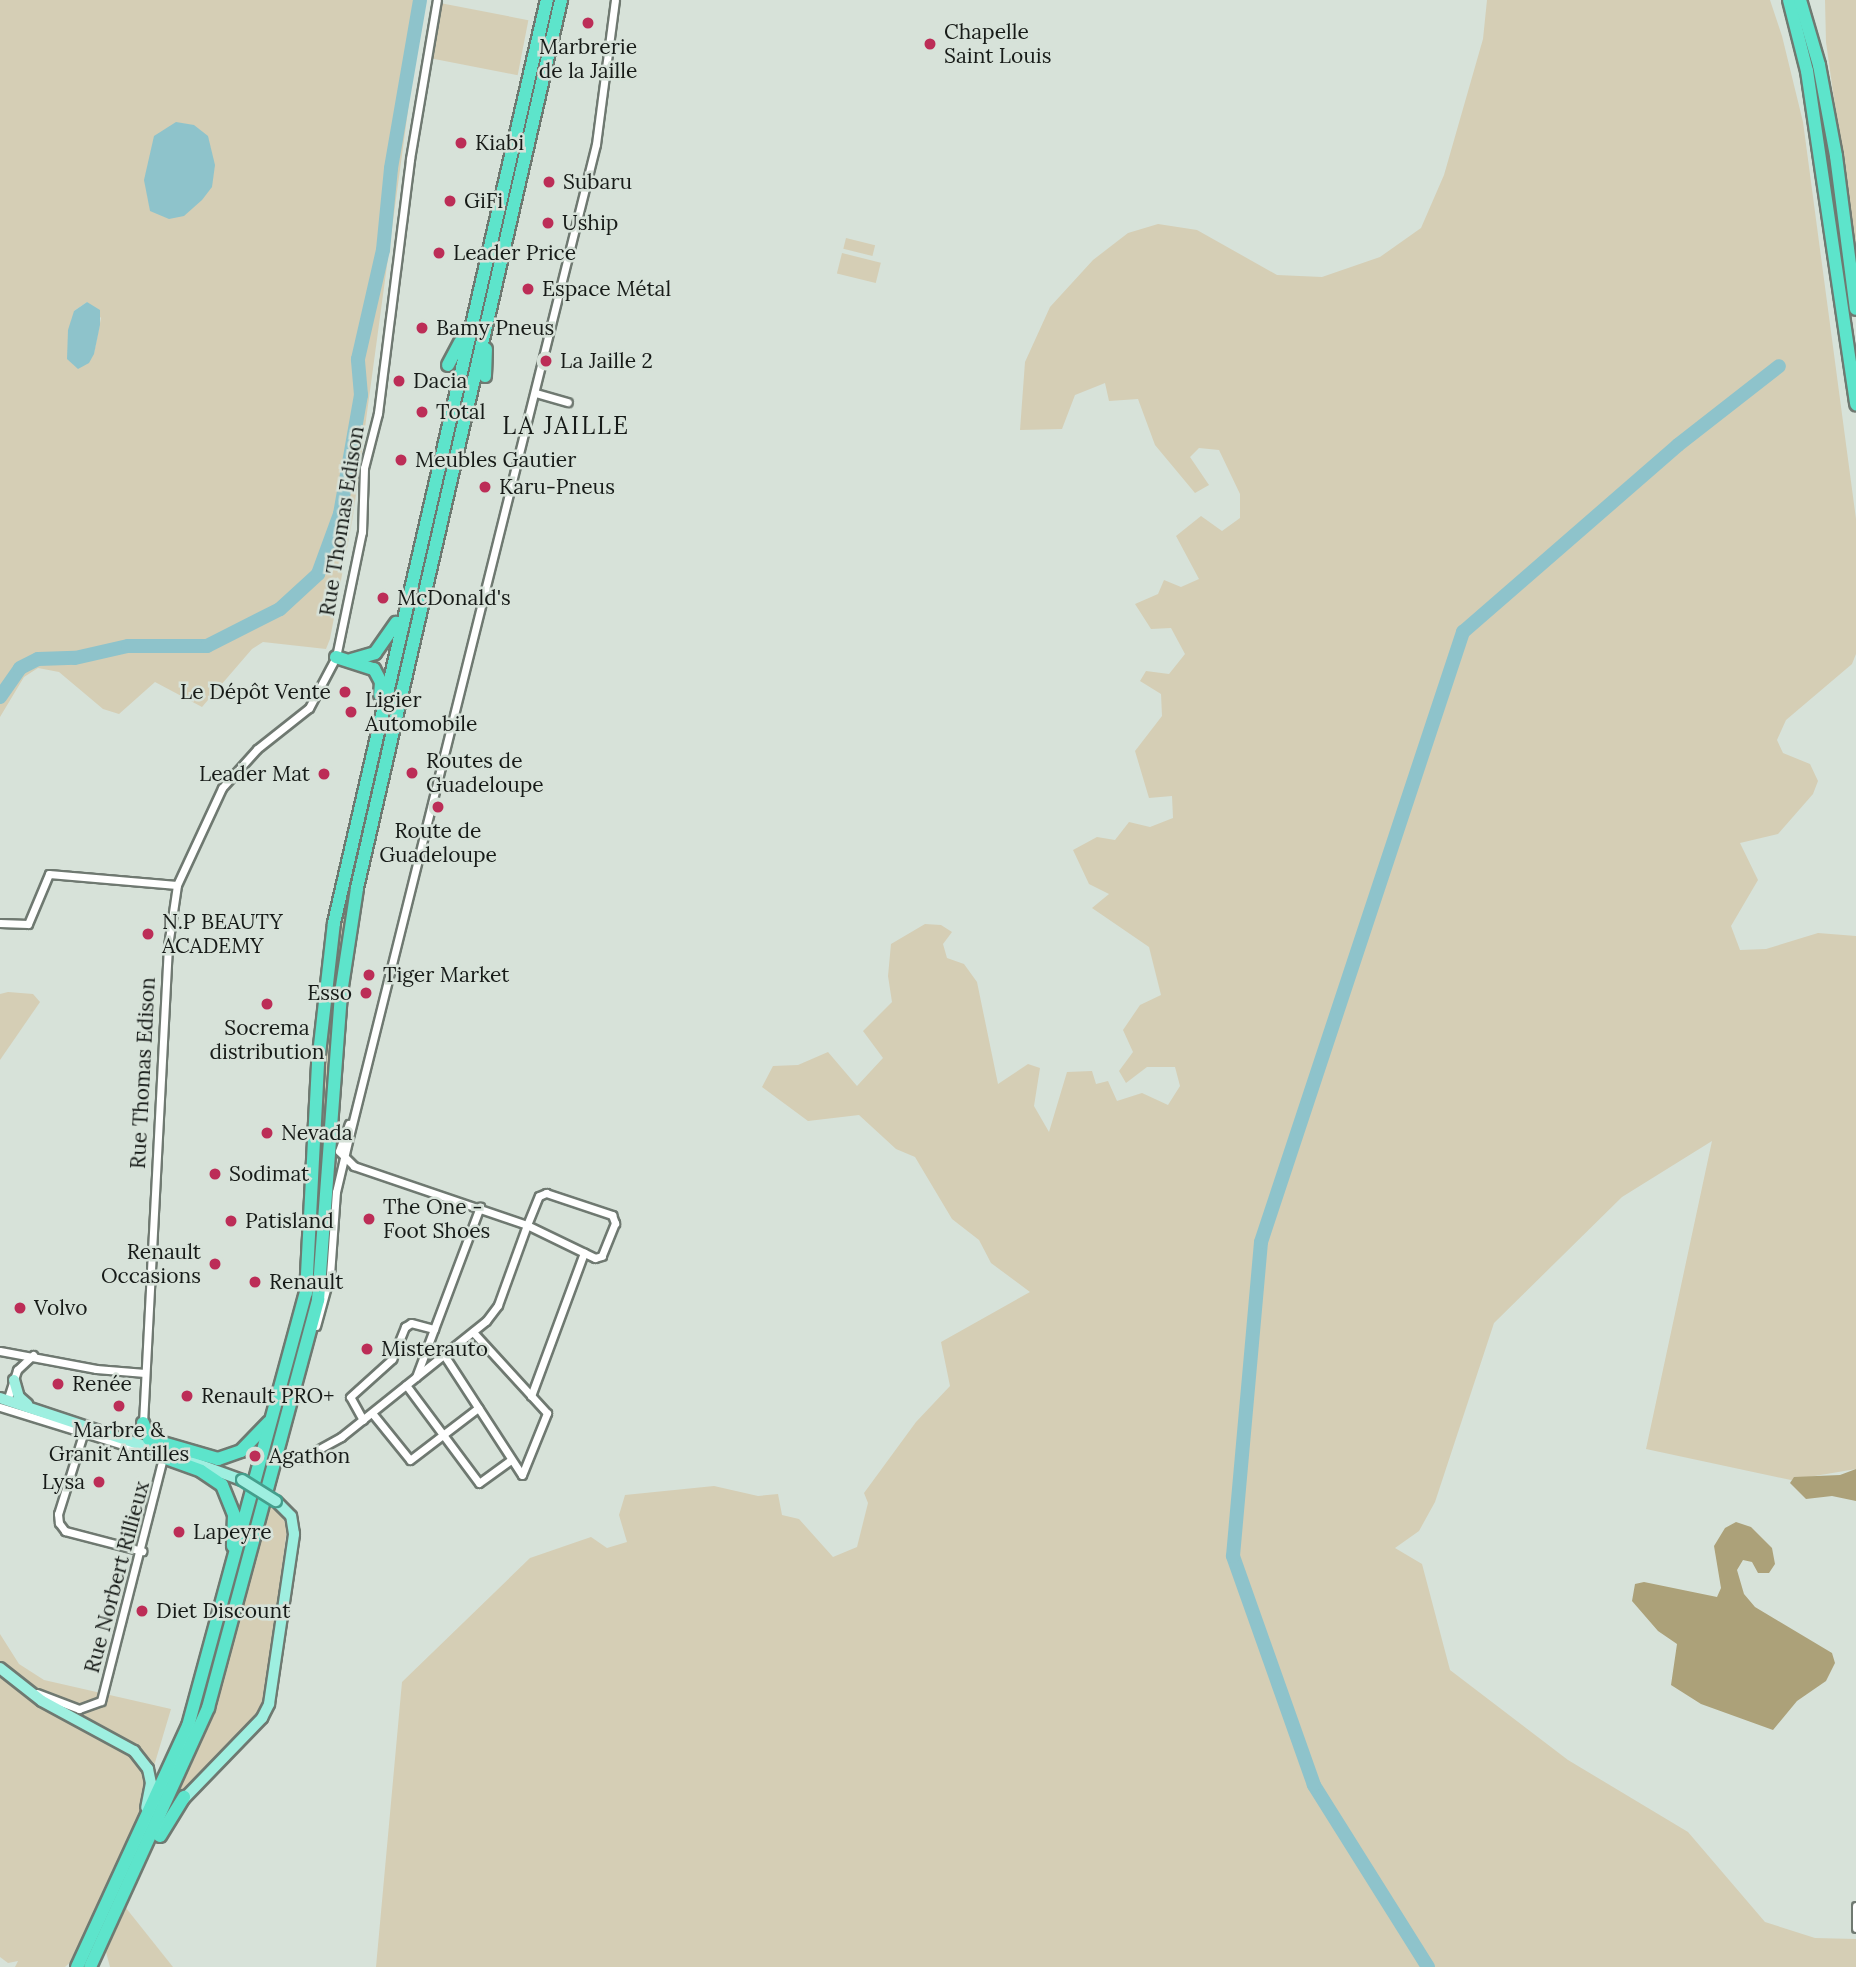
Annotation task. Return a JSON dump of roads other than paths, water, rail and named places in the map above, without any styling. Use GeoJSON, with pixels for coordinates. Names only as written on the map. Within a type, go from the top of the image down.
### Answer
{"type":"FeatureCollection","features":[{"type":"Feature","properties":{"kind":"highway"},"geometry":{"type":"LineString","coordinates":[[359,805],[547,0]]}},
{"type":"Feature","properties":{"kind":"highway"},"geometry":{"type":"LineString","coordinates":[[133,1861],[208,1708],[323,1277],[337,1042],[350,924],[561,0]]}},
{"type":"Feature","properties":{"kind":"highway"},"geometry":{"type":"LineString","coordinates":[[1789,0],[1807,71],[1856,404]]}},
{"type":"Feature","properties":{"kind":"highway"},"geometry":{"type":"LineString","coordinates":[[1800,0],[1819,65],[1836,156],[1856,309]]}},
{"type":"Feature","properties":{"kind":"highway"},"geometry":{"type":"LineString","coordinates":[[449,365],[458,353],[488,259]]}},
{"type":"Feature","properties":{"kind":"highway"},"geometry":{"type":"LineString","coordinates":[[485,376],[488,311]]}},
{"type":"Feature","properties":{"kind":"highway"},"geometry":{"type":"LineString","coordinates":[[440,522],[467,430],[473,423]]}},
{"type":"Feature","properties":{"kind":"highway"},"geometry":{"type":"LineString","coordinates":[[426,521],[436,430]]}},
{"type":"Feature","properties":{"kind":"highway"},"geometry":{"type":"LineString","coordinates":[[351,660],[375,653],[391,635],[419,549]]}},
{"type":"Feature","properties":{"kind":"highway"},"geometry":{"type":"LineString","coordinates":[[91,1967],[172,1769],[213,1640],[306,1293],[324,990],[381,682],[374,669],[336,657]]}},
{"type":"Feature","properties":{"kind":"highway"},"geometry":{"type":"LineString","coordinates":[[143,1423],[142,1430],[149,1439],[218,1459],[250,1444],[273,1416]]}},
{"type":"Feature","properties":{"kind":"highway"},"geometry":{"type":"LineString","coordinates":[[166,1458],[215,1478],[222,1485],[234,1515],[235,1538],[213,1640]]}},
{"type":"Feature","properties":{"kind":"highway"},"geometry":{"type":"LineString","coordinates":[[77,1967],[184,1797]]}},
{"type":"Feature","properties":{"kind":"main road"},"geometry":{"type":"LineString","coordinates":[[14,1380],[19,1397],[29,1406]]}},
{"type":"Feature","properties":{"kind":"main road"},"geometry":{"type":"LineString","coordinates":[[2,1402],[29,1406],[85,1428],[242,1480],[276,1501],[291,1516],[294,1534],[273,1689],[262,1718],[221,1763],[184,1797],[133,1861]]}},
{"type":"Feature","properties":{"kind":"main road"},"geometry":{"type":"LineString","coordinates":[[0,1668],[42,1702],[134,1751],[148,1769],[149,1798],[133,1861]]}},
{"type":"Feature","properties":{"kind":"street","name":"Rue Thomas Edison"},"geometry":{"type":"LineString","coordinates":[[143,1423],[168,947],[177,885],[222,788],[257,749],[309,708],[336,657],[362,532],[364,468],[378,413],[410,159],[437,0]]}},
{"type":"Feature","properties":{"kind":"street"},"geometry":{"type":"LineString","coordinates":[[301,1366],[325,1298],[336,1192],[596,144],[615,0]]}},
{"type":"Feature","properties":{"kind":"street"},"geometry":{"type":"LineString","coordinates":[[536,393],[568,402]]}},
{"type":"Feature","properties":{"kind":"street"},"geometry":{"type":"LineString","coordinates":[[0,923],[27,924],[44,878],[57,872],[177,885]]}},
{"type":"Feature","properties":{"kind":"street"},"geometry":{"type":"LineString","coordinates":[[302,1459],[372,1413],[473,1332],[498,1305],[527,1225],[543,1193],[612,1215],[615,1223],[602,1256],[584,1253],[527,1225],[345,1161]]}},
{"type":"Feature","properties":{"kind":"street"},"geometry":{"type":"LineString","coordinates":[[415,1377],[480,1208]]}},
{"type":"Feature","properties":{"kind":"street"},"geometry":{"type":"LineString","coordinates":[[531,1396],[584,1253]]}},
{"type":"Feature","properties":{"kind":"street"},"geometry":{"type":"LineString","coordinates":[[363,1420],[350,1397],[392,1359],[405,1327],[411,1323],[434,1329]]}},
{"type":"Feature","properties":{"kind":"street"},"geometry":{"type":"LineString","coordinates":[[444,1355],[522,1475],[547,1413],[473,1332]]}},
{"type":"Feature","properties":{"kind":"street"},"geometry":{"type":"LineString","coordinates":[[0,1351],[33,1355],[96,1369],[145,1373]]}},
{"type":"Feature","properties":{"kind":"street"},"geometry":{"type":"LineString","coordinates":[[33,1355],[2,1402],[85,1428],[166,1458]]}},
{"type":"Feature","properties":{"kind":"street"},"geometry":{"type":"LineString","coordinates":[[406,1385],[479,1483],[512,1460]]}},
{"type":"Feature","properties":{"kind":"street"},"geometry":{"type":"LineString","coordinates":[[372,1413],[410,1460],[478,1408]]}},
{"type":"Feature","properties":{"kind":"street"},"geometry":{"type":"LineString","coordinates":[[85,1428],[58,1514],[60,1523],[65,1531],[142,1551]]}},
{"type":"Feature","properties":{"kind":"street","name":"Rue Norbert Rillieux"},"geometry":{"type":"LineString","coordinates":[[20,1685],[73,1708],[91,1707],[105,1691],[166,1458]]}},
{"type":"Feature","properties":{"kind":"street"},"geometry":{"type":"LineString","coordinates":[[1856,1906],[1856,1928]]}},
{"type":"Feature","properties":{"kind":"water"},"geometry":{"type":"Polygon","coordinates":[[[176,122],[194,125],[208,136],[215,165],[212,187],[202,200],[184,216],[169,219],[150,211],[144,180],[154,136],[176,122]]]}},
{"type":"Feature","properties":{"kind":"water"},"geometry":{"type":"Polygon","coordinates":[[[87,302],[100,310],[100,325],[94,354],[89,363],[78,369],[67,359],[68,330],[74,311],[87,302]]]}},
{"type":"Feature","properties":{"kind":"waterway"},"geometry":{"type":"LineString","coordinates":[[0,697],[20,668],[38,659],[75,658],[128,646],[207,646],[280,609],[318,574],[340,514],[361,395],[358,359],[383,250],[391,168],[420,0]]}},
{"type":"Feature","properties":{"kind":"waterway"},"geometry":{"type":"LineString","coordinates":[[1428,1967],[1314,1785],[1233,1556],[1261,1242],[1463,632],[1678,445],[1779,366]]}},
{"type":"Feature","properties":{"kind":"place","name":"Marbrerie de la Jaille"},"geometry":{"type":"Point","coordinates":[588,23]}},
{"type":"Feature","properties":{"kind":"place","name":"Chapelle Saint Louis"},"geometry":{"type":"Point","coordinates":[930,44]}},
{"type":"Feature","properties":{"kind":"place","name":"Kiabi"},"geometry":{"type":"Point","coordinates":[461,143]}},
{"type":"Feature","properties":{"kind":"place","name":"Subaru"},"geometry":{"type":"Point","coordinates":[549,182]}},
{"type":"Feature","properties":{"kind":"place","name":"GiFi"},"geometry":{"type":"Point","coordinates":[450,201]}},
{"type":"Feature","properties":{"kind":"place","name":"Uship"},"geometry":{"type":"Point","coordinates":[548,223]}},
{"type":"Feature","properties":{"kind":"place","name":"Leader Price"},"geometry":{"type":"Point","coordinates":[439,253]}},
{"type":"Feature","properties":{"kind":"place","name":"Espace Métal"},"geometry":{"type":"Point","coordinates":[528,289]}},
{"type":"Feature","properties":{"kind":"place","name":"Bamy Pneus"},"geometry":{"type":"Point","coordinates":[422,328]}},
{"type":"Feature","properties":{"kind":"place","name":"La Jaille 2"},"geometry":{"type":"Point","coordinates":[546,361]}},
{"type":"Feature","properties":{"kind":"place","name":"Dacia"},"geometry":{"type":"Point","coordinates":[399,381]}},
{"type":"Feature","properties":{"kind":"place","name":"Total"},"geometry":{"type":"Point","coordinates":[422,412]}},
{"type":"Feature","properties":{"kind":"place","name":"Meubles Gautier"},"geometry":{"type":"Point","coordinates":[401,460]}},
{"type":"Feature","properties":{"kind":"place","name":"Karu-Pneus"},"geometry":{"type":"Point","coordinates":[485,487]}},
{"type":"Feature","properties":{"kind":"place","name":"McDonald's"},"geometry":{"type":"Point","coordinates":[383,598]}},
{"type":"Feature","properties":{"kind":"place","name":"Le Dépôt Vente"},"geometry":{"type":"Point","coordinates":[345,692]}},
{"type":"Feature","properties":{"kind":"place","name":"Ligier Automobile"},"geometry":{"type":"Point","coordinates":[351,712]}},
{"type":"Feature","properties":{"kind":"place","name":"Routes de Guadeloupe"},"geometry":{"type":"Point","coordinates":[412,773]}},
{"type":"Feature","properties":{"kind":"place","name":"Leader Mat"},"geometry":{"type":"Point","coordinates":[324,774]}},
{"type":"Feature","properties":{"kind":"place","name":"Route de Guadeloupe"},"geometry":{"type":"Point","coordinates":[438,807]}},
{"type":"Feature","properties":{"kind":"place","name":"N.P BEAUTY ACADEMY"},"geometry":{"type":"Point","coordinates":[148,934]}},
{"type":"Feature","properties":{"kind":"place","name":"Tiger Market"},"geometry":{"type":"Point","coordinates":[369,975]}},
{"type":"Feature","properties":{"kind":"place","name":"Esso"},"geometry":{"type":"Point","coordinates":[366,993]}},
{"type":"Feature","properties":{"kind":"place","name":"Socrema distribution"},"geometry":{"type":"Point","coordinates":[267,1004]}},
{"type":"Feature","properties":{"kind":"place","name":"Nevada"},"geometry":{"type":"Point","coordinates":[267,1133]}},
{"type":"Feature","properties":{"kind":"place","name":"Sodimat"},"geometry":{"type":"Point","coordinates":[215,1174]}},
{"type":"Feature","properties":{"kind":"place","name":"The One - Foot Shoes"},"geometry":{"type":"Point","coordinates":[369,1219]}},
{"type":"Feature","properties":{"kind":"place","name":"Patisland"},"geometry":{"type":"Point","coordinates":[231,1221]}},
{"type":"Feature","properties":{"kind":"place","name":"Renault Occasions"},"geometry":{"type":"Point","coordinates":[215,1264]}},
{"type":"Feature","properties":{"kind":"place","name":"Renault"},"geometry":{"type":"Point","coordinates":[255,1282]}},
{"type":"Feature","properties":{"kind":"place","name":"Volvo"},"geometry":{"type":"Point","coordinates":[20,1308]}},
{"type":"Feature","properties":{"kind":"place","name":"Misterauto"},"geometry":{"type":"Point","coordinates":[367,1349]}},
{"type":"Feature","properties":{"kind":"place","name":"Renée"},"geometry":{"type":"Point","coordinates":[58,1384]}},
{"type":"Feature","properties":{"kind":"place","name":"Renault PRO+"},"geometry":{"type":"Point","coordinates":[187,1396]}},
{"type":"Feature","properties":{"kind":"place","name":"Marbre & Granit Antilles"},"geometry":{"type":"Point","coordinates":[119,1406]}},
{"type":"Feature","properties":{"kind":"place","name":"Agathon"},"geometry":{"type":"Point","coordinates":[255,1456]}},
{"type":"Feature","properties":{"kind":"place","name":"Lysa"},"geometry":{"type":"Point","coordinates":[99,1482]}},
{"type":"Feature","properties":{"kind":"place","name":"Lapeyre"},"geometry":{"type":"Point","coordinates":[179,1532]}},
{"type":"Feature","properties":{"kind":"place","name":"Diet Discount"},"geometry":{"type":"Point","coordinates":[142,1611]}},
{"type":"Feature","properties":{"kind":"district","name":"LA JAILLE"},"geometry":{"type":"Point","coordinates":[566,426]}}]}
